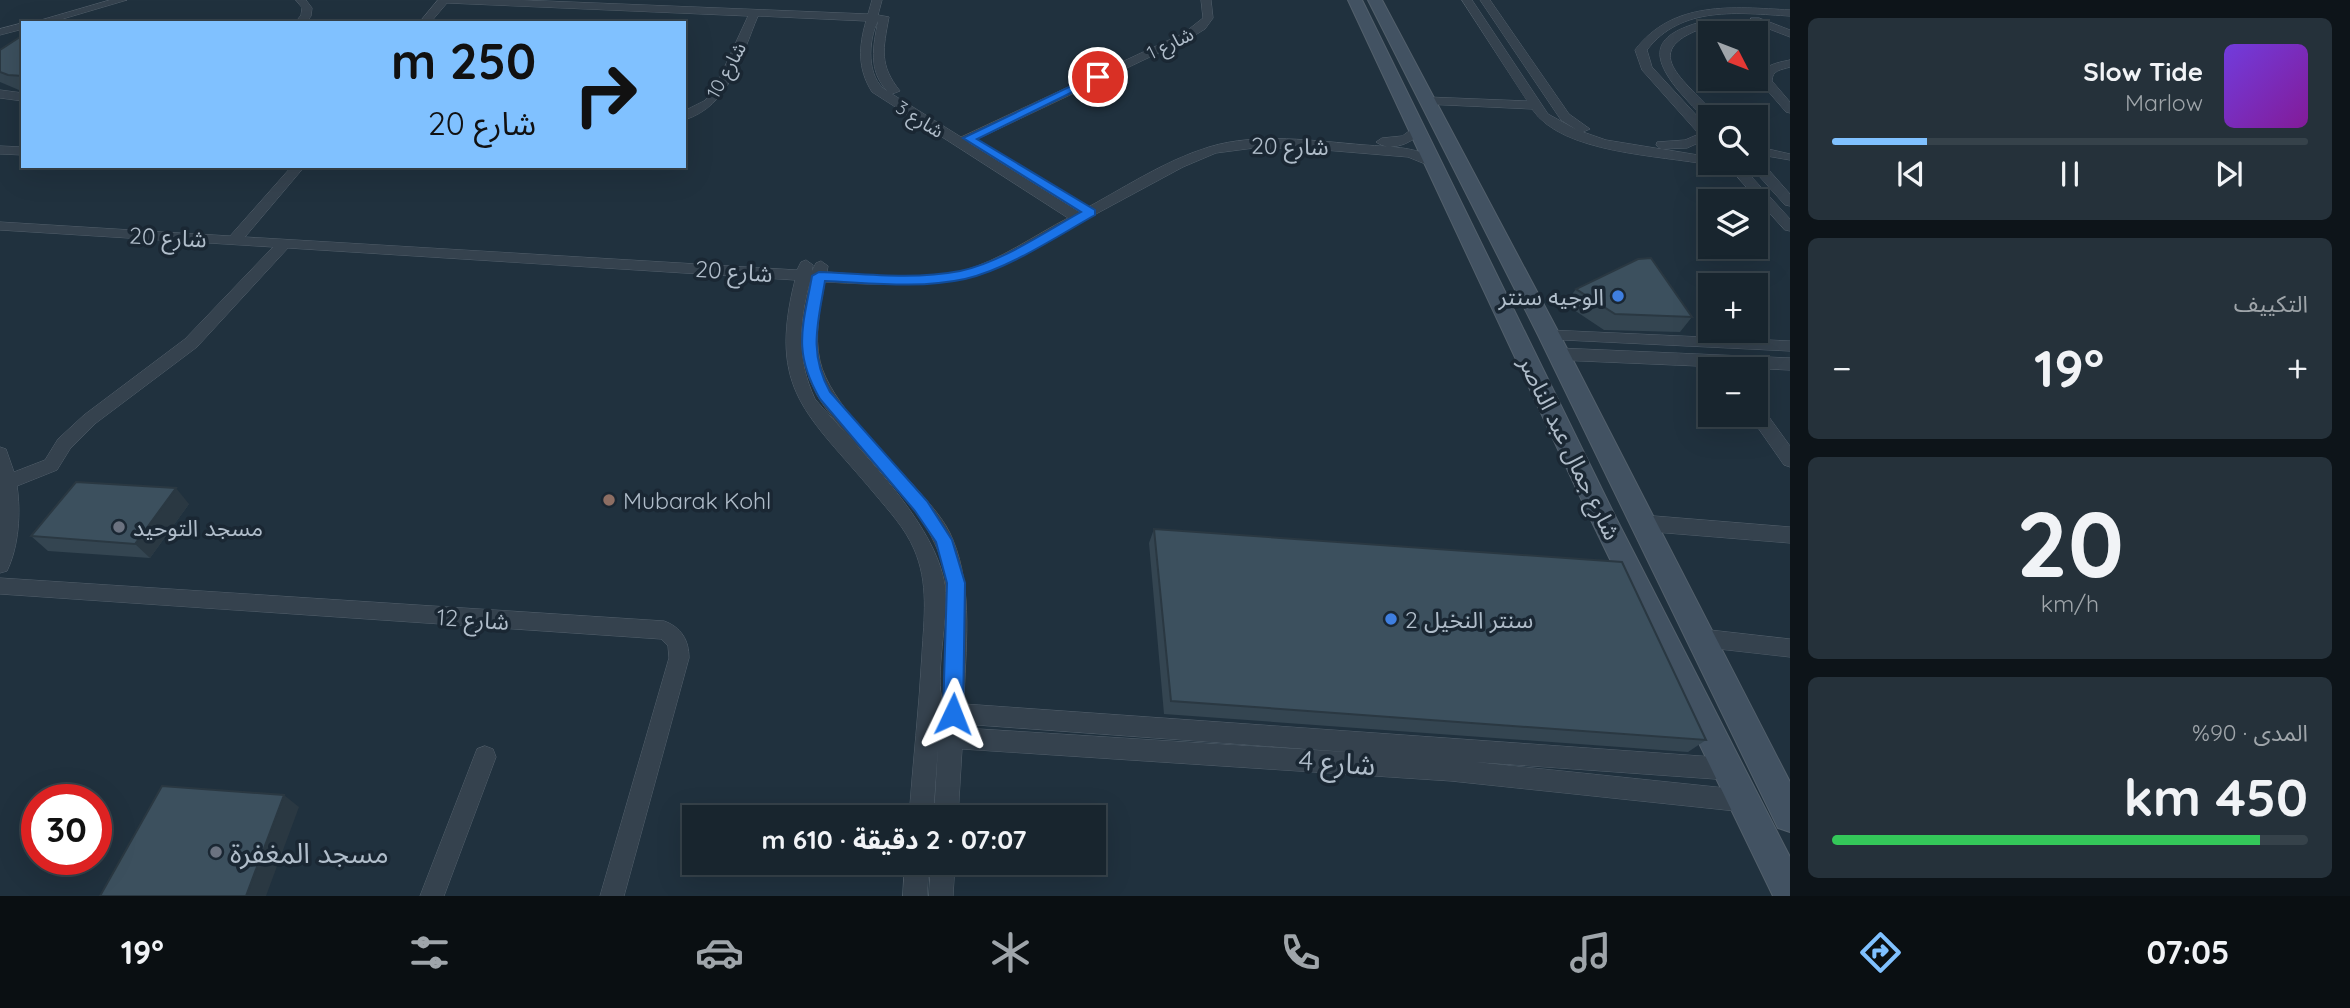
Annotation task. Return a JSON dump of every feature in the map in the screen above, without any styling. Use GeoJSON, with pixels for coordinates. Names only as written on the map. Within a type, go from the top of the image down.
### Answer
{"type":"FeatureCollection","features":[{"type":"Feature","properties":{"kind":"main road","name":"شارع جمال عبد الناصر"},"geometry":{"type":"LineString","coordinates":[[1368,6],[1428,101],[1790,816]]}},
{"type":"Feature","properties":{"kind":"main road","name":"شارع جمال عبد الناصر"},"geometry":{"type":"LineString","coordinates":[[1368,6],[1435,164],[1604,520],[1790,893]]}},
{"type":"Feature","properties":{"kind":"street"},"geometry":{"type":"LineString","coordinates":[[43,21],[122,0]]}},
{"type":"Feature","properties":{"kind":"street"},"geometry":{"type":"LineString","coordinates":[[301,0],[307,8],[302,21]]}},
{"type":"Feature","properties":{"kind":"street"},"geometry":{"type":"LineString","coordinates":[[426,21],[444,0],[568,10],[755,12],[878,18]]}},
{"type":"Feature","properties":{"kind":"street"},"geometry":{"type":"LineString","coordinates":[[436,21],[454,0]]}},
{"type":"Feature","properties":{"kind":"street","name":"شارع 3"},"geometry":{"type":"LineString","coordinates":[[877,0],[878,18]]}},
{"type":"Feature","properties":{"kind":"street","name":"شارع 3"},"geometry":{"type":"LineString","coordinates":[[887,0],[878,18],[864,62],[871,82],[889,100],[964,141],[1080,212]]}},
{"type":"Feature","properties":{"kind":"street","name":"شارع 1"},"geometry":{"type":"LineString","coordinates":[[964,141],[1188,35],[1201,27],[1208,18],[1206,0]]}},
{"type":"Feature","properties":{"kind":"street"},"geometry":{"type":"LineString","coordinates":[[1467,0],[1544,117],[1560,128],[1606,145],[1651,148],[1698,140]]}},
{"type":"Feature","properties":{"kind":"street"},"geometry":{"type":"LineString","coordinates":[[1485,0],[1565,117],[1576,125],[1602,135],[1698,158]]}},
{"type":"Feature","properties":{"kind":"street","name":"شارع 10"},"geometry":{"type":"LineString","coordinates":[[686,115],[708,104],[718,93],[755,12]]}},
{"type":"Feature","properties":{"kind":"street"},"geometry":{"type":"LineString","coordinates":[[1698,126],[1646,68],[1641,50],[1645,42],[1656,29],[1667,22],[1699,13],[1790,13]]}},
{"type":"Feature","properties":{"kind":"street"},"geometry":{"type":"LineString","coordinates":[[1701,105],[1667,68],[1663,57],[1665,46],[1671,38],[1695,25],[1733,20],[1790,21]]}},
{"type":"Feature","properties":{"kind":"street"},"geometry":{"type":"LineString","coordinates":[[1755,20],[1790,34]]}},
{"type":"Feature","properties":{"kind":"street"},"geometry":{"type":"LineString","coordinates":[[0,32],[21,27]]}},
{"type":"Feature","properties":{"kind":"street"},"geometry":{"type":"LineString","coordinates":[[1790,63],[1772,69],[1766,75],[1766,82],[1790,109]]}},
{"type":"Feature","properties":{"kind":"street"},"geometry":{"type":"LineString","coordinates":[[0,94],[19,97]]}},
{"type":"Feature","properties":{"kind":"street"},"geometry":{"type":"LineString","coordinates":[[0,108],[19,97]]}},
{"type":"Feature","properties":{"kind":"street"},"geometry":{"type":"LineString","coordinates":[[1428,101],[1536,105]]}},
{"type":"Feature","properties":{"kind":"street","name":"شارع 20"},"geometry":{"type":"LineString","coordinates":[[0,226],[245,236],[812,271],[905,281],[964,275],[1012,256],[1168,158],[1205,143],[1274,136],[1388,143],[1413,137],[1419,129]]}},
{"type":"Feature","properties":{"kind":"street","name":"شارع 20"},"geometry":{"type":"LineString","coordinates":[[1080,212],[1194,156],[1233,146],[1277,143],[1395,151],[1410,153],[1435,164]]}},
{"type":"Feature","properties":{"kind":"street"},"geometry":{"type":"LineString","coordinates":[[0,150],[21,151]]}},
{"type":"Feature","properties":{"kind":"street"},"geometry":{"type":"LineString","coordinates":[[1768,152],[1789,157]]}},
{"type":"Feature","properties":{"kind":"street"},"geometry":{"type":"LineString","coordinates":[[1768,162],[1789,157]]}},
{"type":"Feature","properties":{"kind":"street"},"geometry":{"type":"LineString","coordinates":[[245,236],[297,168]]}},
{"type":"Feature","properties":{"kind":"street"},"geometry":{"type":"LineString","coordinates":[[245,236],[309,168]]}},
{"type":"Feature","properties":{"kind":"street"},"geometry":{"type":"LineString","coordinates":[[1743,175],[1790,227]]}},
{"type":"Feature","properties":{"kind":"street"},"geometry":{"type":"LineString","coordinates":[[1766,175],[1790,202]]}},
{"type":"Feature","properties":{"kind":"street","name":"شارع 20"},"geometry":{"type":"LineString","coordinates":[[0,215],[245,236],[285,243],[812,271]]}},
{"type":"Feature","properties":{"kind":"street"},"geometry":{"type":"LineString","coordinates":[[9,481],[51,465],[64,444],[90,419],[191,343],[285,243]]}},
{"type":"Feature","properties":{"kind":"street"},"geometry":{"type":"LineString","coordinates":[[812,271],[790,343],[798,383],[808,402],[904,516],[923,547],[935,586],[930,712],[922,805]]}},
{"type":"Feature","properties":{"kind":"street"},"geometry":{"type":"LineString","coordinates":[[812,271],[808,341],[809,356],[816,379],[825,395],[921,506],[944,540],[956,583],[953,714],[947,805]]}},
{"type":"Feature","properties":{"kind":"street"},"geometry":{"type":"LineString","coordinates":[[1553,344],[1790,346]]}},
{"type":"Feature","properties":{"kind":"street"},"geometry":{"type":"LineString","coordinates":[[1553,344],[1698,362]]}},
{"type":"Feature","properties":{"kind":"street"},"geometry":{"type":"LineString","coordinates":[[1768,364],[1790,364]]}},
{"type":"Feature","properties":{"kind":"street"},"geometry":{"type":"LineString","coordinates":[[1768,421],[1790,432]]}},
{"type":"Feature","properties":{"kind":"street"},"geometry":{"type":"LineString","coordinates":[[1767,427],[1790,460]]}},
{"type":"Feature","properties":{"kind":"street"},"geometry":{"type":"LineString","coordinates":[[0,454],[9,481],[11,508],[0,565]]}},
{"type":"Feature","properties":{"kind":"street"},"geometry":{"type":"LineString","coordinates":[[1643,523],[1790,535]]}},
{"type":"Feature","properties":{"kind":"street","name":"شارع 12"},"geometry":{"type":"LineString","coordinates":[[0,586],[664,630],[674,636],[680,646],[679,658],[612,896]]}},
{"type":"Feature","properties":{"kind":"street"},"geometry":{"type":"LineString","coordinates":[[1701,638],[1790,648]]}},
{"type":"Feature","properties":{"kind":"street","name":"شارع 4"},"geometry":{"type":"LineString","coordinates":[[930,712],[1729,769]]}},
{"type":"Feature","properties":{"kind":"street","name":"شارع 4"},"geometry":{"type":"LineString","coordinates":[[927,736],[1451,770],[1745,801]]}},
{"type":"Feature","properties":{"kind":"street"},"geometry":{"type":"LineString","coordinates":[[432,896],[485,757]]}},
{"type":"Feature","properties":{"kind":"street"},"geometry":{"type":"LineString","coordinates":[[915,896],[916,875]]}},
{"type":"Feature","properties":{"kind":"street"},"geometry":{"type":"LineString","coordinates":[[942,896],[943,875]]}},
{"type":"Feature","properties":{"kind":"building"},"geometry":{"type":"Polygon","coordinates":[[[21,36],[21,76],[0,72],[0,50],[21,36]]]}},
{"type":"Feature","properties":{"kind":"building"},"geometry":{"type":"Polygon","coordinates":[[[1651,258],[1692,317],[1615,314],[1576,289],[1638,259],[1651,258]]]}},
{"type":"Feature","properties":{"kind":"building"},"geometry":{"type":"Polygon","coordinates":[[[76,482],[176,488],[135,544],[31,536],[76,482]]]}},
{"type":"Feature","properties":{"kind":"building","name":"سنتر النخيل 2"},"geometry":{"type":"Polygon","coordinates":[[[1154,529],[1622,562],[1706,740],[1171,701],[1154,529]]]}},
{"type":"Feature","properties":{"kind":"building","name":"مسجد المغفرة"},"geometry":{"type":"Polygon","coordinates":[[[162,786],[284,795],[246,896],[100,896],[162,786]]]}},
{"type":"Feature","properties":{"kind":"place","name":"الوجيه سنتر"},"geometry":{"type":"Point","coordinates":[1618,296]}},
{"type":"Feature","properties":{"kind":"place","name":"Mubarak Kohl"},"geometry":{"type":"Point","coordinates":[609,500]}},
{"type":"Feature","properties":{"kind":"place","name":"مسجد التوحيد"},"geometry":{"type":"Point","coordinates":[119,527]}},
{"type":"Feature","properties":{"kind":"place","name":"سنتر النخيل 2"},"geometry":{"type":"Point","coordinates":[1391,619]}},
{"type":"Feature","properties":{"kind":"place","name":"مسجد المغفرة"},"geometry":{"type":"Point","coordinates":[216,852]}},
{"type":"Feature","properties":{"kind":"route"},"geometry":{"type":"LineString","coordinates":[[953,714],[956,583],[944,540],[921,506],[825,395],[816,379],[811,368],[808,341],[819,276],[905,281],[964,275],[1012,256],[1090,212],[969,138],[1098,77]]}}]}
